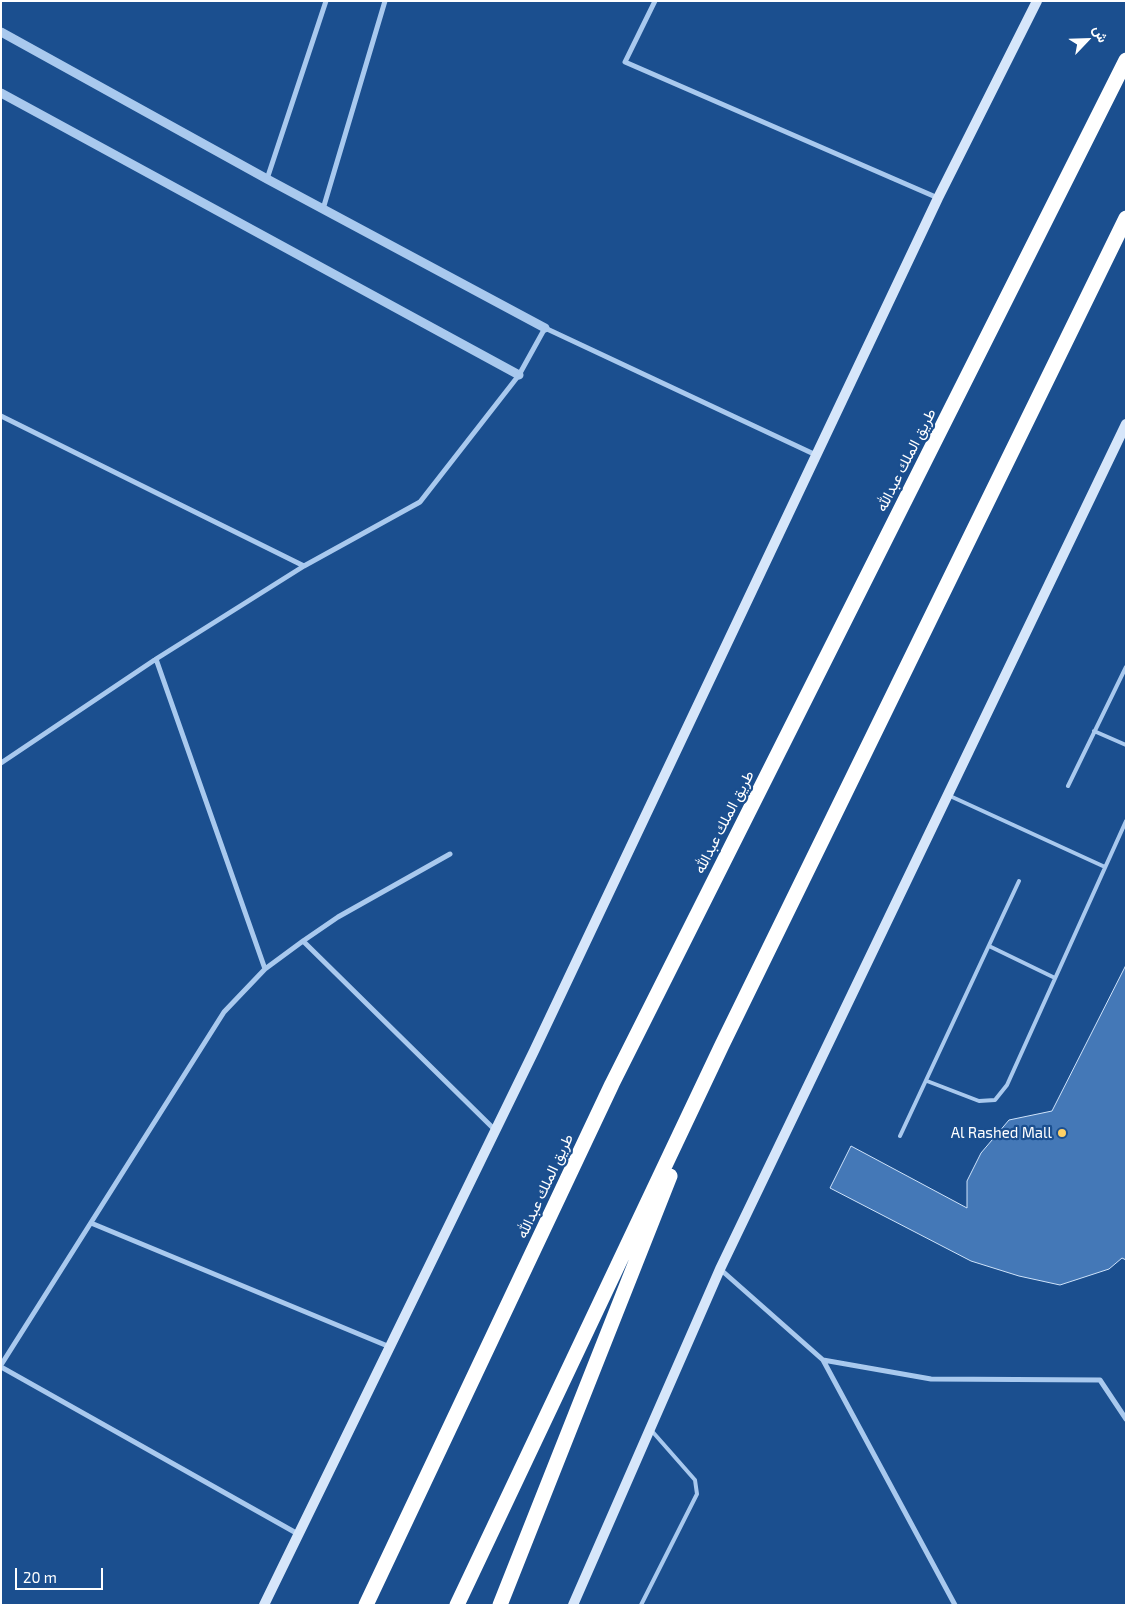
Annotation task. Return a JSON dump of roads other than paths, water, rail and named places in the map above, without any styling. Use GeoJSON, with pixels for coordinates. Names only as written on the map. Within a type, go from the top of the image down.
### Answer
{"type":"FeatureCollection","features":[{"type":"Feature","properties":{"kind":"highway","name":"طريق الملك عبدالله"},"geometry":{"type":"LineString","coordinates":[[366,1605],[612,1084],[1126,60]]}},
{"type":"Feature","properties":{"kind":"highway"},"geometry":{"type":"LineString","coordinates":[[457,1605],[722,1045],[1126,218]]}},
{"type":"Feature","properties":{"kind":"highway"},"geometry":{"type":"LineString","coordinates":[[500,1605],[722,1045]]}},
{"type":"Feature","properties":{"kind":"main road"},"geometry":{"type":"LineString","coordinates":[[264,1605],[496,1130],[938,198],[1037,1]]}},
{"type":"Feature","properties":{"kind":"main road"},"geometry":{"type":"LineString","coordinates":[[573,1605],[720,1269],[1126,424]]}},
{"type":"Feature","properties":{"kind":"street"},"geometry":{"type":"LineString","coordinates":[[268,179],[326,1]]}},
{"type":"Feature","properties":{"kind":"street"},"geometry":{"type":"LineString","coordinates":[[323,209],[385,1]]}},
{"type":"Feature","properties":{"kind":"street"},"geometry":{"type":"LineString","coordinates":[[655,1],[625,62],[938,198]]}},
{"type":"Feature","properties":{"kind":"street"},"geometry":{"type":"LineString","coordinates":[[1,32],[323,209],[545,328],[816,456]]}},
{"type":"Feature","properties":{"kind":"street"},"geometry":{"type":"LineString","coordinates":[[1,93],[519,375]]}},
{"type":"Feature","properties":{"kind":"street"},"geometry":{"type":"LineString","coordinates":[[1,763],[156,659],[304,566],[420,502],[519,375],[545,328]]}},
{"type":"Feature","properties":{"kind":"street"},"geometry":{"type":"LineString","coordinates":[[1,416],[304,566]]}},
{"type":"Feature","properties":{"kind":"street"},"geometry":{"type":"LineString","coordinates":[[156,659],[265,969]]}},
{"type":"Feature","properties":{"kind":"street"},"geometry":{"type":"LineString","coordinates":[[298,1534],[1,1366],[224,1012],[265,969],[302,941],[338,917],[450,854]]}},
{"type":"Feature","properties":{"kind":"street"},"geometry":{"type":"LineString","coordinates":[[302,941],[496,1130]]}},
{"type":"Feature","properties":{"kind":"street"},"geometry":{"type":"LineString","coordinates":[[91,1222],[390,1347]]}},
{"type":"Feature","properties":{"kind":"street"},"geometry":{"type":"LineString","coordinates":[[720,1269],[823,1360],[955,1605]]}},
{"type":"Feature","properties":{"kind":"street"},"geometry":{"type":"LineString","coordinates":[[823,1360],[931,1379],[1100,1380],[1126,1419]]}},
{"type":"Feature","properties":{"kind":"lane"},"geometry":{"type":"LineString","coordinates":[[1068,786],[1126,667]]}},
{"type":"Feature","properties":{"kind":"lane"},"geometry":{"type":"LineString","coordinates":[[1094,731],[1126,745]]}},
{"type":"Feature","properties":{"kind":"lane"},"geometry":{"type":"LineString","coordinates":[[948,795],[1105,867]]}},
{"type":"Feature","properties":{"kind":"lane"},"geometry":{"type":"LineString","coordinates":[[927,1080],[979,1100],[995,1100],[1007,1085],[1126,820]]}},
{"type":"Feature","properties":{"kind":"lane"},"geometry":{"type":"LineString","coordinates":[[900,1136],[1019,880]]}},
{"type":"Feature","properties":{"kind":"lane"},"geometry":{"type":"LineString","coordinates":[[989,946],[1055,978]]}},
{"type":"Feature","properties":{"kind":"lane"},"geometry":{"type":"LineString","coordinates":[[641,1605],[697,1494],[695,1480],[650,1429]]}},
{"type":"Feature","properties":{"kind":"place","name":"Al Rashed Mall"},"geometry":{"type":"Point","coordinates":[1062,1133]}}]}
